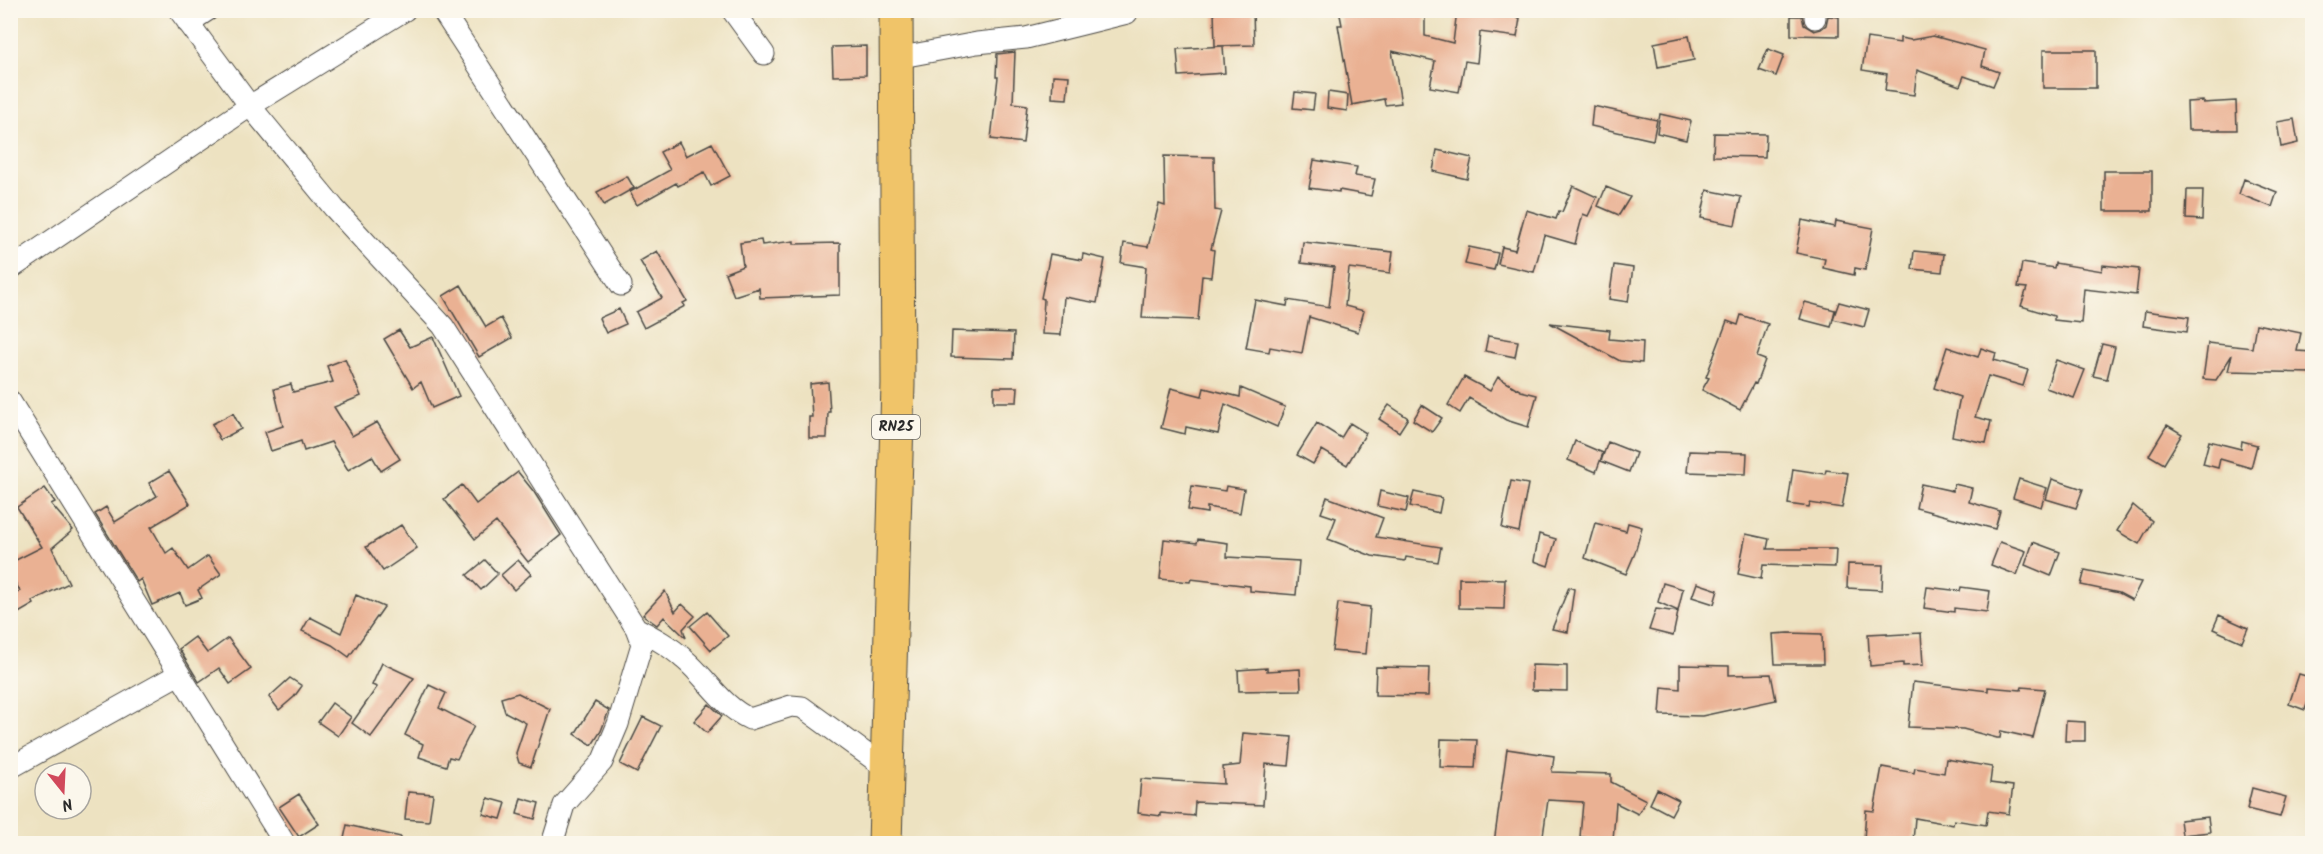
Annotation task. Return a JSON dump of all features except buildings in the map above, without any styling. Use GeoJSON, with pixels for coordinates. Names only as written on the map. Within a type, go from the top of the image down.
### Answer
{"type":"FeatureCollection","features":[{"type":"Feature","properties":{"kind":"main road","name":"RN25"},"geometry":{"type":"LineString","coordinates":[[885,843],[898,384],[896,10]]}},
{"type":"Feature","properties":{"kind":"street"},"geometry":{"type":"LineString","coordinates":[[208,10],[184,17],[250,106],[334,208],[443,326],[636,628],[642,644],[618,724],[602,762],[564,805],[552,843]]}},
{"type":"Feature","properties":{"kind":"street"},"geometry":{"type":"LineString","coordinates":[[10,269],[250,106],[405,10]]}},
{"type":"Feature","properties":{"kind":"street"},"geometry":{"type":"LineString","coordinates":[[442,10],[621,285]]}},
{"type":"Feature","properties":{"kind":"street"},"geometry":{"type":"LineString","coordinates":[[732,10],[764,54]]}},
{"type":"Feature","properties":{"kind":"street"},"geometry":{"type":"LineString","coordinates":[[896,58],[977,43],[1026,38],[1127,13]]}},
{"type":"Feature","properties":{"kind":"street"},"geometry":{"type":"LineString","coordinates":[[10,401],[285,843]]}},
{"type":"Feature","properties":{"kind":"street"},"geometry":{"type":"LineString","coordinates":[[636,628],[668,646],[684,659],[723,701],[739,714],[750,719],[791,706],[802,707],[887,769]]}},
{"type":"Feature","properties":{"kind":"street"},"geometry":{"type":"LineString","coordinates":[[10,768],[179,674]]}}]}
